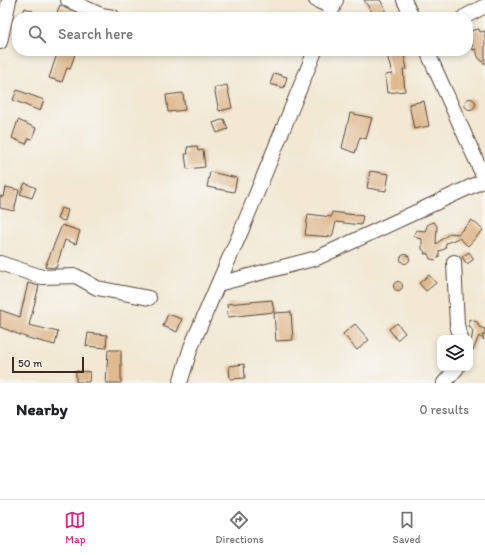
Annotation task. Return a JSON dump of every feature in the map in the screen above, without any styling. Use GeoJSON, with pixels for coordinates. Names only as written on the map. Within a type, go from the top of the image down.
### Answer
{"type":"FeatureCollection","features":[{"type":"Feature","properties":{"kind":"street"},"geometry":{"type":"LineString","coordinates":[[0,42],[9,0]]}},
{"type":"Feature","properties":{"kind":"street"},"geometry":{"type":"LineString","coordinates":[[68,0],[94,12]]}},
{"type":"Feature","properties":{"kind":"street"},"geometry":{"type":"LineString","coordinates":[[316,0],[332,8]]}},
{"type":"Feature","properties":{"kind":"street"},"geometry":{"type":"LineString","coordinates":[[404,0],[410,12]]}},
{"type":"Feature","properties":{"kind":"street"},"geometry":{"type":"LineString","coordinates":[[473,12],[485,6]]}},
{"type":"Feature","properties":{"kind":"street"},"geometry":{"type":"LineString","coordinates":[[184,381],[191,347],[242,229],[313,56]]}},
{"type":"Feature","properties":{"kind":"street"},"geometry":{"type":"LineString","coordinates":[[218,284],[317,258],[485,180],[429,56]]}},
{"type":"Feature","properties":{"kind":"street"},"geometry":{"type":"LineString","coordinates":[[454,262],[457,325],[460,335]]}},
{"type":"Feature","properties":{"kind":"street"},"geometry":{"type":"LineString","coordinates":[[0,263],[42,277],[76,276],[97,288],[149,298]]}},
{"type":"Feature","properties":{"kind":"street"},"geometry":{"type":"LineString","coordinates":[[444,383],[454,371]]}},
{"type":"Feature","properties":{"kind":"building"},"geometry":{"type":"Polygon","coordinates":[[[364,0],[380,0],[386,10],[383,12],[372,12],[364,0]]]}},
{"type":"Feature","properties":{"kind":"building"},"geometry":{"type":"Polygon","coordinates":[[[60,5],[71,11],[71,12],[57,12],[60,5]]]}},
{"type":"Feature","properties":{"kind":"building"},"geometry":{"type":"Polygon","coordinates":[[[25,8],[33,11],[32,12],[23,12],[25,8]]]}},
{"type":"Feature","properties":{"kind":"building"},"geometry":{"type":"Polygon","coordinates":[[[479,29],[480,32],[485,31],[485,64],[478,57],[476,49],[473,50],[473,30],[479,29]]]}},
{"type":"Feature","properties":{"kind":"building"},"geometry":{"type":"Polygon","coordinates":[[[56,56],[74,56],[70,69],[67,68],[62,82],[49,78],[56,56]]]}},
{"type":"Feature","properties":{"kind":"building"},"geometry":{"type":"Polygon","coordinates":[[[387,56],[404,56],[407,69],[403,69],[405,91],[387,93],[385,75],[392,74],[387,56]]]}},
{"type":"Feature","properties":{"kind":"building"},"geometry":{"type":"Polygon","coordinates":[[[274,73],[287,77],[284,88],[270,84],[274,73]]]}},
{"type":"Feature","properties":{"kind":"building"},"geometry":{"type":"Polygon","coordinates":[[[227,85],[232,108],[219,111],[214,88],[227,85]]]}},
{"type":"Feature","properties":{"kind":"building"},"geometry":{"type":"Polygon","coordinates":[[[17,90],[44,100],[40,111],[13,100],[17,90]]]}},
{"type":"Feature","properties":{"kind":"building"},"geometry":{"type":"Polygon","coordinates":[[[183,93],[185,110],[168,112],[166,95],[183,93]]]}},
{"type":"Feature","properties":{"kind":"building"},"geometry":{"type":"Polygon","coordinates":[[[468,99],[472,99],[474,100],[474,108],[468,109],[465,106],[465,102],[468,99]]]}},
{"type":"Feature","properties":{"kind":"building"},"geometry":{"type":"Polygon","coordinates":[[[424,101],[429,126],[414,129],[409,104],[424,101]]]}},
{"type":"Feature","properties":{"kind":"building"},"geometry":{"type":"Polygon","coordinates":[[[350,113],[372,118],[366,139],[360,137],[355,153],[342,148],[350,113]]]}},
{"type":"Feature","properties":{"kind":"building"},"geometry":{"type":"Polygon","coordinates":[[[224,119],[228,129],[217,133],[213,123],[224,119]]]}},
{"type":"Feature","properties":{"kind":"building"},"geometry":{"type":"Polygon","coordinates":[[[18,120],[36,128],[32,139],[29,138],[26,144],[12,138],[18,120]]]}},
{"type":"Feature","properties":{"kind":"building"},"geometry":{"type":"Polygon","coordinates":[[[197,146],[198,151],[203,150],[205,167],[187,169],[185,154],[188,154],[187,147],[197,146]]]}},
{"type":"Feature","properties":{"kind":"building"},"geometry":{"type":"Polygon","coordinates":[[[370,171],[389,174],[386,191],[367,188],[370,171]]]}},
{"type":"Feature","properties":{"kind":"building"},"geometry":{"type":"Polygon","coordinates":[[[210,172],[237,178],[234,192],[207,187],[210,172]]]}},
{"type":"Feature","properties":{"kind":"building"},"geometry":{"type":"Polygon","coordinates":[[[25,183],[36,188],[32,198],[20,194],[25,183]]]}},
{"type":"Feature","properties":{"kind":"building"},"geometry":{"type":"Polygon","coordinates":[[[6,187],[19,190],[14,211],[0,208],[0,196],[4,197],[6,187]]]}},
{"type":"Feature","properties":{"kind":"building"},"geometry":{"type":"Polygon","coordinates":[[[61,208],[68,210],[65,221],[57,219],[61,208]]]}},
{"type":"Feature","properties":{"kind":"building"},"geometry":{"type":"Polygon","coordinates":[[[332,212],[363,216],[361,225],[336,222],[332,237],[305,235],[308,214],[331,217],[332,212]]]}},
{"type":"Feature","properties":{"kind":"building"},"geometry":{"type":"Polygon","coordinates":[[[472,220],[483,230],[468,246],[459,238],[446,243],[445,249],[439,251],[439,257],[436,260],[430,259],[428,253],[424,254],[425,252],[422,249],[422,239],[417,238],[414,235],[417,230],[425,231],[428,224],[434,222],[437,226],[436,244],[450,233],[458,234],[472,220]]]}},
{"type":"Feature","properties":{"kind":"building"},"geometry":{"type":"Polygon","coordinates":[[[62,225],[80,231],[76,244],[65,240],[56,268],[45,267],[62,225]]]}},
{"type":"Feature","properties":{"kind":"building"},"geometry":{"type":"Polygon","coordinates":[[[469,252],[474,259],[467,264],[462,257],[469,252]]]}},
{"type":"Feature","properties":{"kind":"building"},"geometry":{"type":"Polygon","coordinates":[[[405,254],[410,259],[405,264],[400,259],[405,254]]]}},
{"type":"Feature","properties":{"kind":"building"},"geometry":{"type":"Polygon","coordinates":[[[429,275],[436,283],[426,291],[419,283],[429,275]]]}},
{"type":"Feature","properties":{"kind":"building"},"geometry":{"type":"Polygon","coordinates":[[[398,281],[403,286],[398,291],[393,286],[398,281]]]}},
{"type":"Feature","properties":{"kind":"building"},"geometry":{"type":"Polygon","coordinates":[[[28,283],[39,286],[29,325],[58,332],[55,345],[28,338],[0,327],[0,310],[20,317],[28,283]]]}},
{"type":"Feature","properties":{"kind":"building"},"geometry":{"type":"Polygon","coordinates":[[[272,300],[274,312],[228,317],[227,304],[272,300]]]}},
{"type":"Feature","properties":{"kind":"building"},"geometry":{"type":"Polygon","coordinates":[[[291,312],[293,340],[276,341],[274,313],[291,312]]]}},
{"type":"Feature","properties":{"kind":"building"},"geometry":{"type":"Polygon","coordinates":[[[168,314],[182,319],[177,332],[163,326],[168,314]]]}},
{"type":"Feature","properties":{"kind":"building"},"geometry":{"type":"Polygon","coordinates":[[[469,319],[477,322],[479,327],[485,329],[485,335],[482,335],[484,340],[479,336],[473,350],[473,331],[469,326],[469,319]]]}},
{"type":"Feature","properties":{"kind":"building"},"geometry":{"type":"Polygon","coordinates":[[[397,323],[405,333],[397,340],[389,329],[397,323]]]}},
{"type":"Feature","properties":{"kind":"building"},"geometry":{"type":"Polygon","coordinates":[[[355,324],[369,340],[357,350],[343,334],[355,324]]]}},
{"type":"Feature","properties":{"kind":"building"},"geometry":{"type":"Polygon","coordinates":[[[88,333],[107,335],[106,348],[86,346],[88,333]]]}},
{"type":"Feature","properties":{"kind":"building"},"geometry":{"type":"Polygon","coordinates":[[[108,350],[121,350],[121,383],[106,383],[108,350]]]}},
{"type":"Feature","properties":{"kind":"building"},"geometry":{"type":"Polygon","coordinates":[[[244,364],[245,378],[230,379],[229,366],[244,364]]]}},
{"type":"Feature","properties":{"kind":"building"},"geometry":{"type":"Polygon","coordinates":[[[76,371],[90,372],[89,382],[76,382],[76,371]]]}}]}
